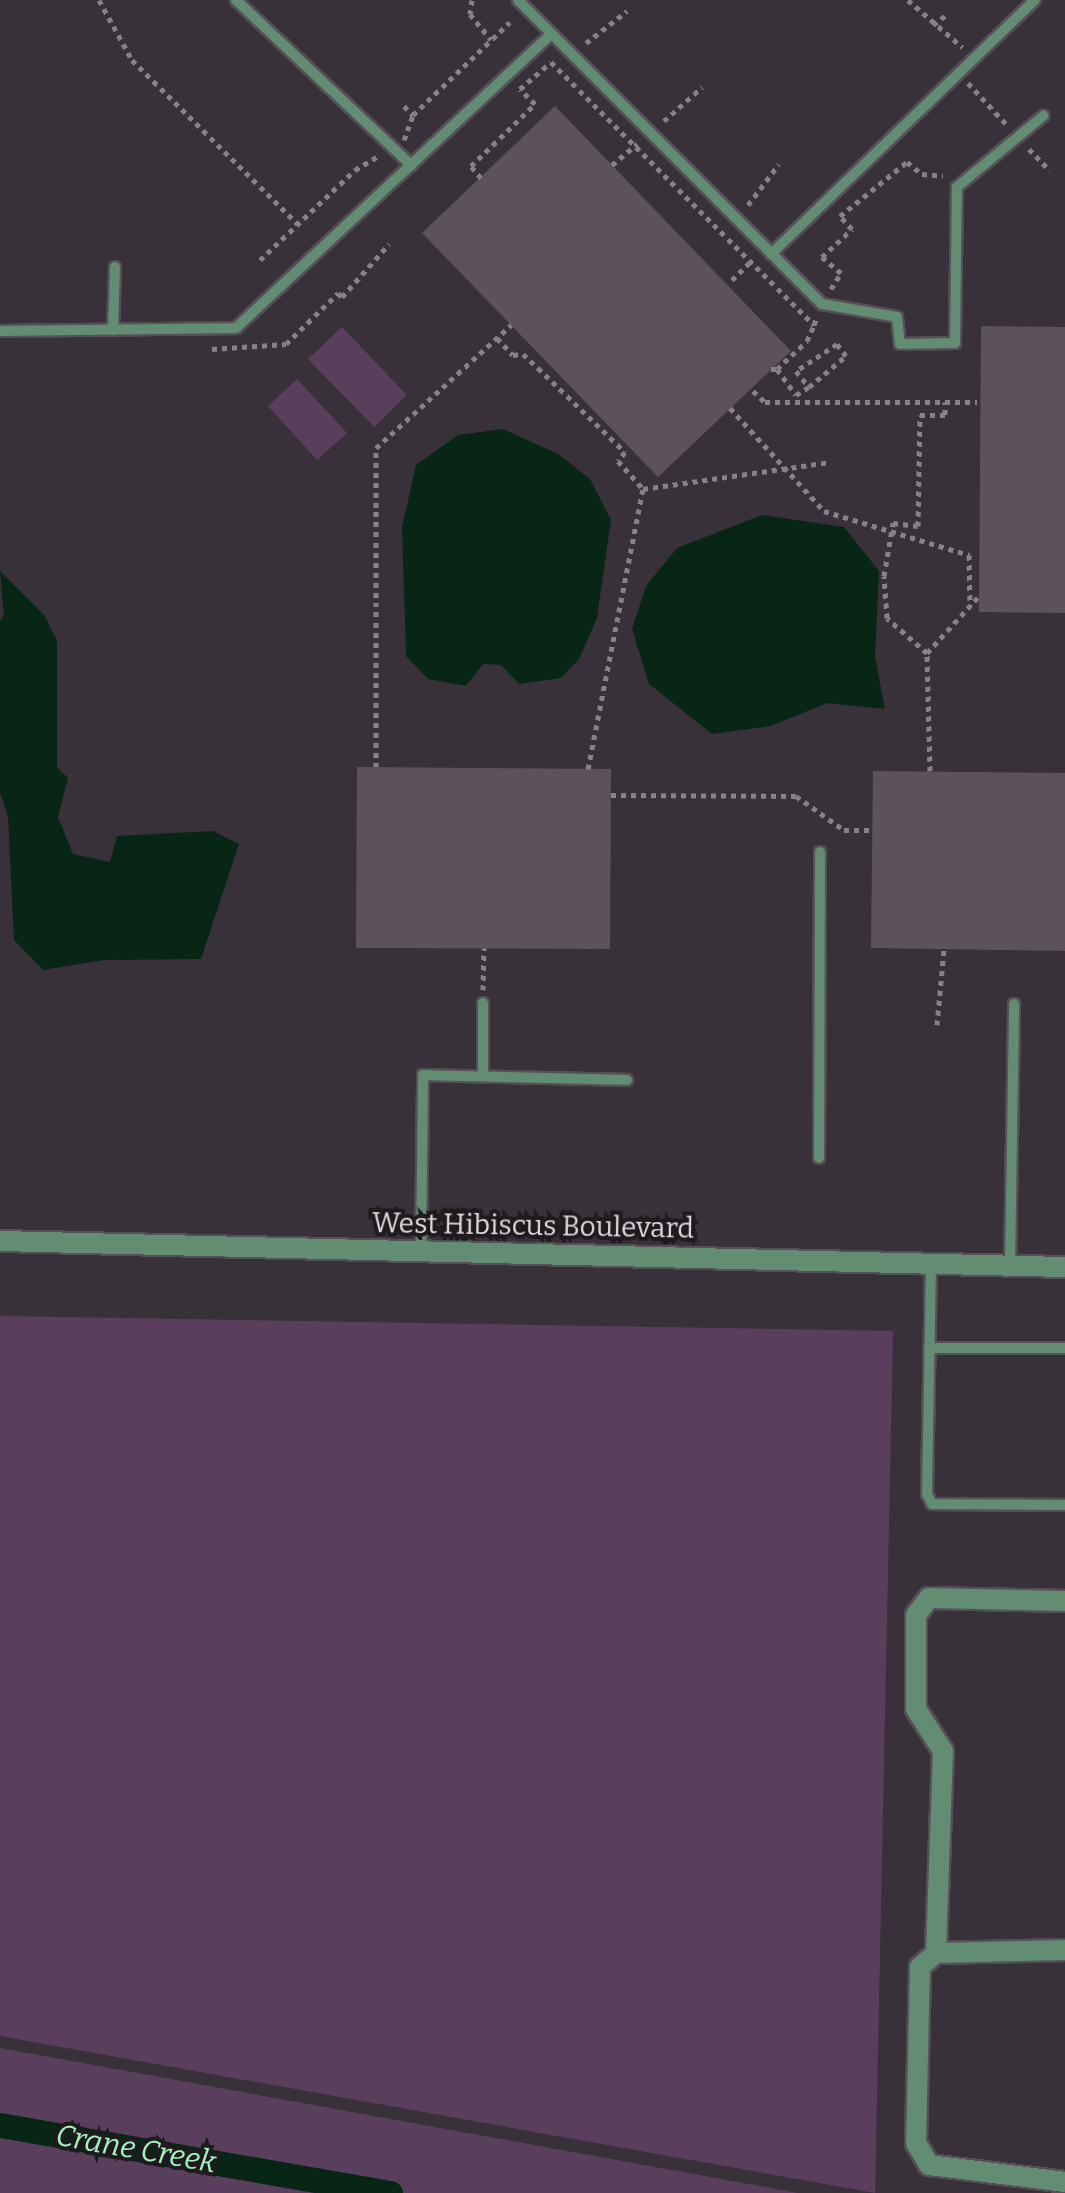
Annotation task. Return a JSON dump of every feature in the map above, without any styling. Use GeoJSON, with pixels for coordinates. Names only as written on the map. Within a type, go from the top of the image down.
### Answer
{"type":"FeatureCollection","features":[{"type":"Feature","properties":{"kind":"street","name":"West Hibiscus Boulevard"},"geometry":{"type":"LineString","coordinates":[[0,1241],[1065,1266]]}},
{"type":"Feature","properties":{"kind":"street"},"geometry":{"type":"LineString","coordinates":[[936,1953],[943,1751],[916,1708],[916,1614],[930,1598],[1065,1601]]}},
{"type":"Feature","properties":{"kind":"street"},"geometry":{"type":"LineString","coordinates":[[1065,1950],[936,1953],[920,1968],[916,2143],[929,2165],[1065,2182]]}},
{"type":"Feature","properties":{"kind":"lane"},"geometry":{"type":"LineString","coordinates":[[236,0],[411,165]]}},
{"type":"Feature","properties":{"kind":"lane"},"geometry":{"type":"LineString","coordinates":[[518,0],[822,304],[897,316],[900,344],[955,342],[956,187],[1043,116]]}},
{"type":"Feature","properties":{"kind":"lane"},"geometry":{"type":"LineString","coordinates":[[771,254],[1035,0]]}},
{"type":"Feature","properties":{"kind":"lane"},"geometry":{"type":"LineString","coordinates":[[0,331],[236,328],[551,34]]}},
{"type":"Feature","properties":{"kind":"lane"},"geometry":{"type":"LineString","coordinates":[[114,267],[114,330]]}},
{"type":"Feature","properties":{"kind":"lane"},"geometry":{"type":"LineString","coordinates":[[819,1158],[820,852]]}},
{"type":"Feature","properties":{"kind":"lane"},"geometry":{"type":"LineString","coordinates":[[483,1075],[484,1002]]}},
{"type":"Feature","properties":{"kind":"lane"},"geometry":{"type":"LineString","coordinates":[[1010,1266],[1014,1004]]}},
{"type":"Feature","properties":{"kind":"lane"},"geometry":{"type":"LineString","coordinates":[[420,1251],[423,1076],[627,1080]]}},
{"type":"Feature","properties":{"kind":"lane"},"geometry":{"type":"LineString","coordinates":[[930,1264],[927,1494],[932,1504],[1065,1505]]}},
{"type":"Feature","properties":{"kind":"lane"},"geometry":{"type":"LineString","coordinates":[[930,1348],[1065,1348]]}},
{"type":"Feature","properties":{"kind":"path"},"geometry":{"type":"LineString","coordinates":[[99,0],[132,60],[298,224]]}},
{"type":"Feature","properties":{"kind":"path"},"geometry":{"type":"LineString","coordinates":[[472,0],[470,14],[491,40]]}},
{"type":"Feature","properties":{"kind":"path"},"geometry":{"type":"LineString","coordinates":[[908,0],[975,57]]}},
{"type":"Feature","properties":{"kind":"path"},"geometry":{"type":"LineString","coordinates":[[504,11],[544,68]]}},
{"type":"Feature","properties":{"kind":"path"},"geometry":{"type":"LineString","coordinates":[[571,54],[628,11]]}},
{"type":"Feature","properties":{"kind":"path"},"geometry":{"type":"LineString","coordinates":[[933,25],[945,16]]}},
{"type":"Feature","properties":{"kind":"path"},"geometry":{"type":"LineString","coordinates":[[404,106],[414,115]]}},
{"type":"Feature","properties":{"kind":"path"},"geometry":{"type":"LineString","coordinates":[[737,220],[779,164]]}},
{"type":"Feature","properties":{"kind":"path"},"geometry":{"type":"LineString","coordinates":[[212,349],[286,344],[338,293],[342,297],[389,244]]}},
{"type":"Feature","properties":{"kind":"path"},"geometry":{"type":"LineString","coordinates":[[732,280],[751,261]]}},
{"type":"Feature","properties":{"kind":"path"},"geometry":{"type":"LineString","coordinates":[[376,768],[376,448],[511,325]]}},
{"type":"Feature","properties":{"kind":"path"},"geometry":{"type":"LineString","coordinates":[[808,387],[796,371],[838,344],[846,356],[808,387],[796,395],[774,369],[808,341],[814,325]]}},
{"type":"Feature","properties":{"kind":"path"},"geometry":{"type":"LineString","coordinates":[[497,338],[513,355],[523,354],[531,361],[625,452],[618,460],[643,489]]}},
{"type":"Feature","properties":{"kind":"path"},"geometry":{"type":"LineString","coordinates":[[753,392],[764,402],[977,402]]}},
{"type":"Feature","properties":{"kind":"path"},"geometry":{"type":"LineString","coordinates":[[927,653],[887,618],[884,576],[894,523],[918,526],[920,415],[945,415],[945,402]]}},
{"type":"Feature","properties":{"kind":"path"},"geometry":{"type":"LineString","coordinates":[[730,408],[789,468],[824,512],[969,554],[970,606]]}},
{"type":"Feature","properties":{"kind":"path"},"geometry":{"type":"LineString","coordinates":[[643,489],[831,462]]}},
{"type":"Feature","properties":{"kind":"path"},"geometry":{"type":"LineString","coordinates":[[588,768],[643,489]]}},
{"type":"Feature","properties":{"kind":"path"},"geometry":{"type":"LineString","coordinates":[[930,772],[927,653],[979,596]]}},
{"type":"Feature","properties":{"kind":"path"},"geometry":{"type":"LineString","coordinates":[[611,795],[796,796],[844,830],[872,830]]}},
{"type":"Feature","properties":{"kind":"path"},"geometry":{"type":"LineString","coordinates":[[484,948],[484,1002]]}},
{"type":"Feature","properties":{"kind":"path"},"geometry":{"type":"LineString","coordinates":[[938,1024],[944,949]]}},
{"type":"Feature","properties":{"kind":"shaded area"},"geometry":{"type":"Polygon","coordinates":[[[342,327],[407,395],[374,427],[308,359],[342,327]]]}},
{"type":"Feature","properties":{"kind":"shaded area"},"geometry":{"type":"Polygon","coordinates":[[[297,379],[347,433],[317,460],[268,406],[297,379]]]}},
{"type":"Feature","properties":{"kind":"shaded area"},"geometry":{"type":"Polygon","coordinates":[[[503,429],[558,454],[590,479],[611,520],[597,618],[579,659],[561,678],[519,684],[501,665],[483,664],[466,686],[428,679],[406,656],[402,527],[416,465],[458,435],[503,429]]]}},
{"type":"Feature","properties":{"kind":"shaded area"},"geometry":{"type":"Polygon","coordinates":[[[762,515],[844,527],[879,571],[875,657],[885,709],[827,703],[771,726],[712,734],[649,684],[632,629],[646,586],[677,548],[762,515]]]}},
{"type":"Feature","properties":{"kind":"shaded area"},"geometry":{"type":"Polygon","coordinates":[[[0,571],[44,615],[57,641],[57,767],[68,778],[58,817],[73,854],[110,862],[117,836],[213,831],[239,844],[201,959],[104,960],[43,970],[14,940],[8,817],[0,792],[0,621],[4,615],[0,571]]]}},
{"type":"Feature","properties":{"kind":"shaded area"},"geometry":{"type":"Polygon","coordinates":[[[0,1316],[893,1331],[875,2193],[0,2036],[0,1316]]]}},
{"type":"Feature","properties":{"kind":"shaded area"},"geometry":{"type":"Polygon","coordinates":[[[0,2048],[798,2193],[0,2193],[0,2048]]]}},
{"type":"Feature","properties":{"kind":"building"},"geometry":{"type":"Polygon","coordinates":[[[555,106],[791,351],[658,477],[422,233],[555,106]]]}},
{"type":"Feature","properties":{"kind":"building"},"geometry":{"type":"Polygon","coordinates":[[[981,326],[1065,327],[1065,613],[979,612],[981,326]]]}},
{"type":"Feature","properties":{"kind":"building"},"geometry":{"type":"Polygon","coordinates":[[[357,767],[611,769],[610,949],[356,948],[357,767]]]}},
{"type":"Feature","properties":{"kind":"building"},"geometry":{"type":"Polygon","coordinates":[[[873,771],[1065,773],[1065,951],[871,948],[873,771]]]}},
{"type":"Feature","properties":{"kind":"waterway","name":"Crane Creek"},"geometry":{"type":"LineString","coordinates":[[0,2125],[390,2193]]}}]}
